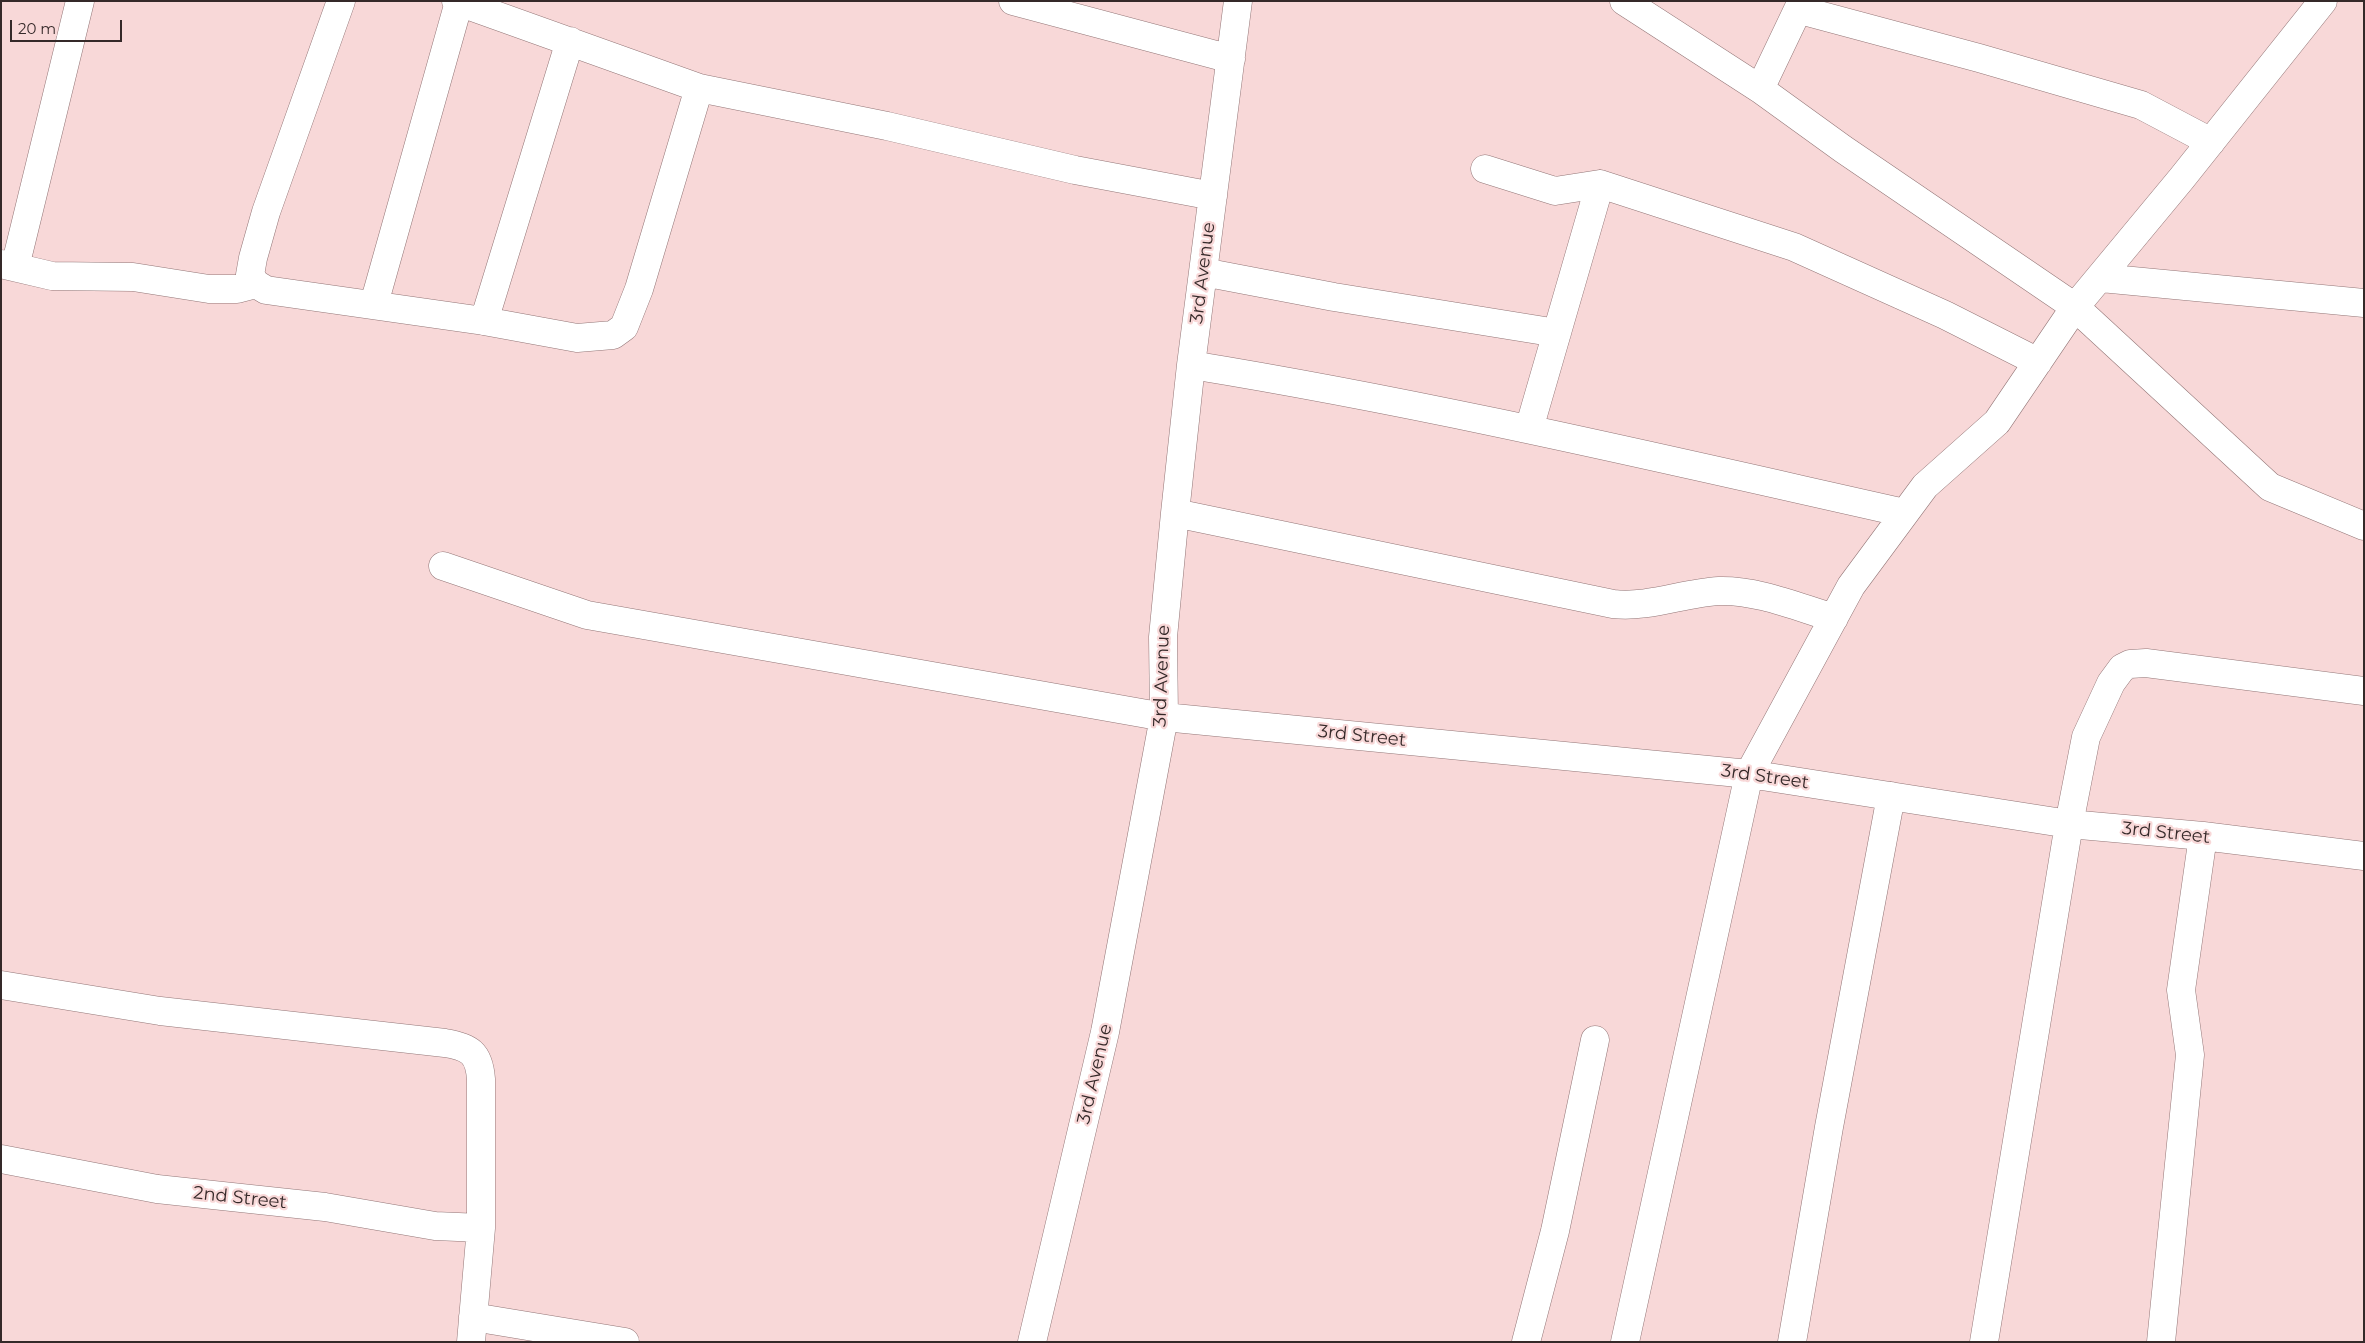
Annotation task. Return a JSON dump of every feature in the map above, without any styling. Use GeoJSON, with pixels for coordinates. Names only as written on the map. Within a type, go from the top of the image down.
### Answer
{"type":"FeatureCollection","features":[{"type":"Feature","properties":{"kind":"street"},"geometry":{"type":"LineString","coordinates":[[80,1],[8,266],[52,276],[133,277],[209,288],[237,289],[256,284]]}},
{"type":"Feature","properties":{"kind":"street"},"geometry":{"type":"LineString","coordinates":[[341,1],[261,230],[250,275],[256,284],[266,290],[374,304],[577,338],[613,335],[624,327],[639,289],[699,88]]}},
{"type":"Feature","properties":{"kind":"street"},"geometry":{"type":"LineString","coordinates":[[1013,1],[1231,59]]}},
{"type":"Feature","properties":{"kind":"street","name":"3rd Avenue"},"geometry":{"type":"LineString","coordinates":[[1032,1342],[1105,1032],[1164,717],[1162,637],[1191,366],[1238,1]]}},
{"type":"Feature","properties":{"kind":"street"},"geometry":{"type":"LineString","coordinates":[[1624,1],[1760,89],[1843,149],[2075,307],[2270,487],[2364,526]]}},
{"type":"Feature","properties":{"kind":"street"},"geometry":{"type":"LineString","coordinates":[[1625,1342],[1749,774],[1851,586],[1925,486],[1997,422],[2075,307],[2101,278],[2323,1]]}},
{"type":"Feature","properties":{"kind":"street"},"geometry":{"type":"LineString","coordinates":[[374,304],[457,2],[699,88],[888,126],[1075,170],[1213,196]]}},
{"type":"Feature","properties":{"kind":"street"},"geometry":{"type":"LineString","coordinates":[[1760,89],[1801,6],[2141,105],[2211,142]]}},
{"type":"Feature","properties":{"kind":"street"},"geometry":{"type":"LineString","coordinates":[[484,322],[570,41]]}},
{"type":"Feature","properties":{"kind":"street"},"geometry":{"type":"LineString","coordinates":[[1485,169],[1555,191],[1600,184],[1794,247],[1945,315],[2038,362]]}},
{"type":"Feature","properties":{"kind":"street"},"geometry":{"type":"LineString","coordinates":[[1529,430],[1600,184]]}},
{"type":"Feature","properties":{"kind":"street"},"geometry":{"type":"LineString","coordinates":[[1203,272],[1334,297],[1557,333]]}},
{"type":"Feature","properties":{"kind":"street"},"geometry":{"type":"LineString","coordinates":[[2101,278],[2364,303]]}},
{"type":"Feature","properties":{"kind":"street"},"geometry":{"type":"LineString","coordinates":[[1191,366],[1316,386],[1529,430],[1905,514]]}},
{"type":"Feature","properties":{"kind":"street"},"geometry":{"type":"LineString","coordinates":[[1175,513],[1613,604],[1630,606],[1687,594],[1720,591],[1766,597],[1834,618]]}},
{"type":"Feature","properties":{"kind":"street","name":"3rd Street"},"geometry":{"type":"LineString","coordinates":[[443,566],[587,615],[1164,717],[1749,774],[2069,824],[2203,836],[2364,856]]}},
{"type":"Feature","properties":{"kind":"street"},"geometry":{"type":"LineString","coordinates":[[1984,1342],[2069,824],[2086,737],[2111,683],[2122,668],[2130,664],[2146,663],[2364,691]]}},
{"type":"Feature","properties":{"kind":"street"},"geometry":{"type":"LineString","coordinates":[[1792,1342],[1829,1127],[1891,796]]}},
{"type":"Feature","properties":{"kind":"street"},"geometry":{"type":"LineString","coordinates":[[2161,1342],[2190,1055],[2180,990],[2203,836]]}},
{"type":"Feature","properties":{"kind":"street"},"geometry":{"type":"LineString","coordinates":[[1,984],[160,1011],[444,1043],[467,1049],[475,1056],[480,1065],[480,1228],[472,1330],[625,1342]]}},
{"type":"Feature","properties":{"kind":"street"},"geometry":{"type":"LineString","coordinates":[[1526,1342],[1555,1231],[1595,1040]]}},
{"type":"Feature","properties":{"kind":"street","name":"2nd Street"},"geometry":{"type":"LineString","coordinates":[[1,1159],[157,1189],[325,1207],[435,1226],[480,1228]]}}]}
